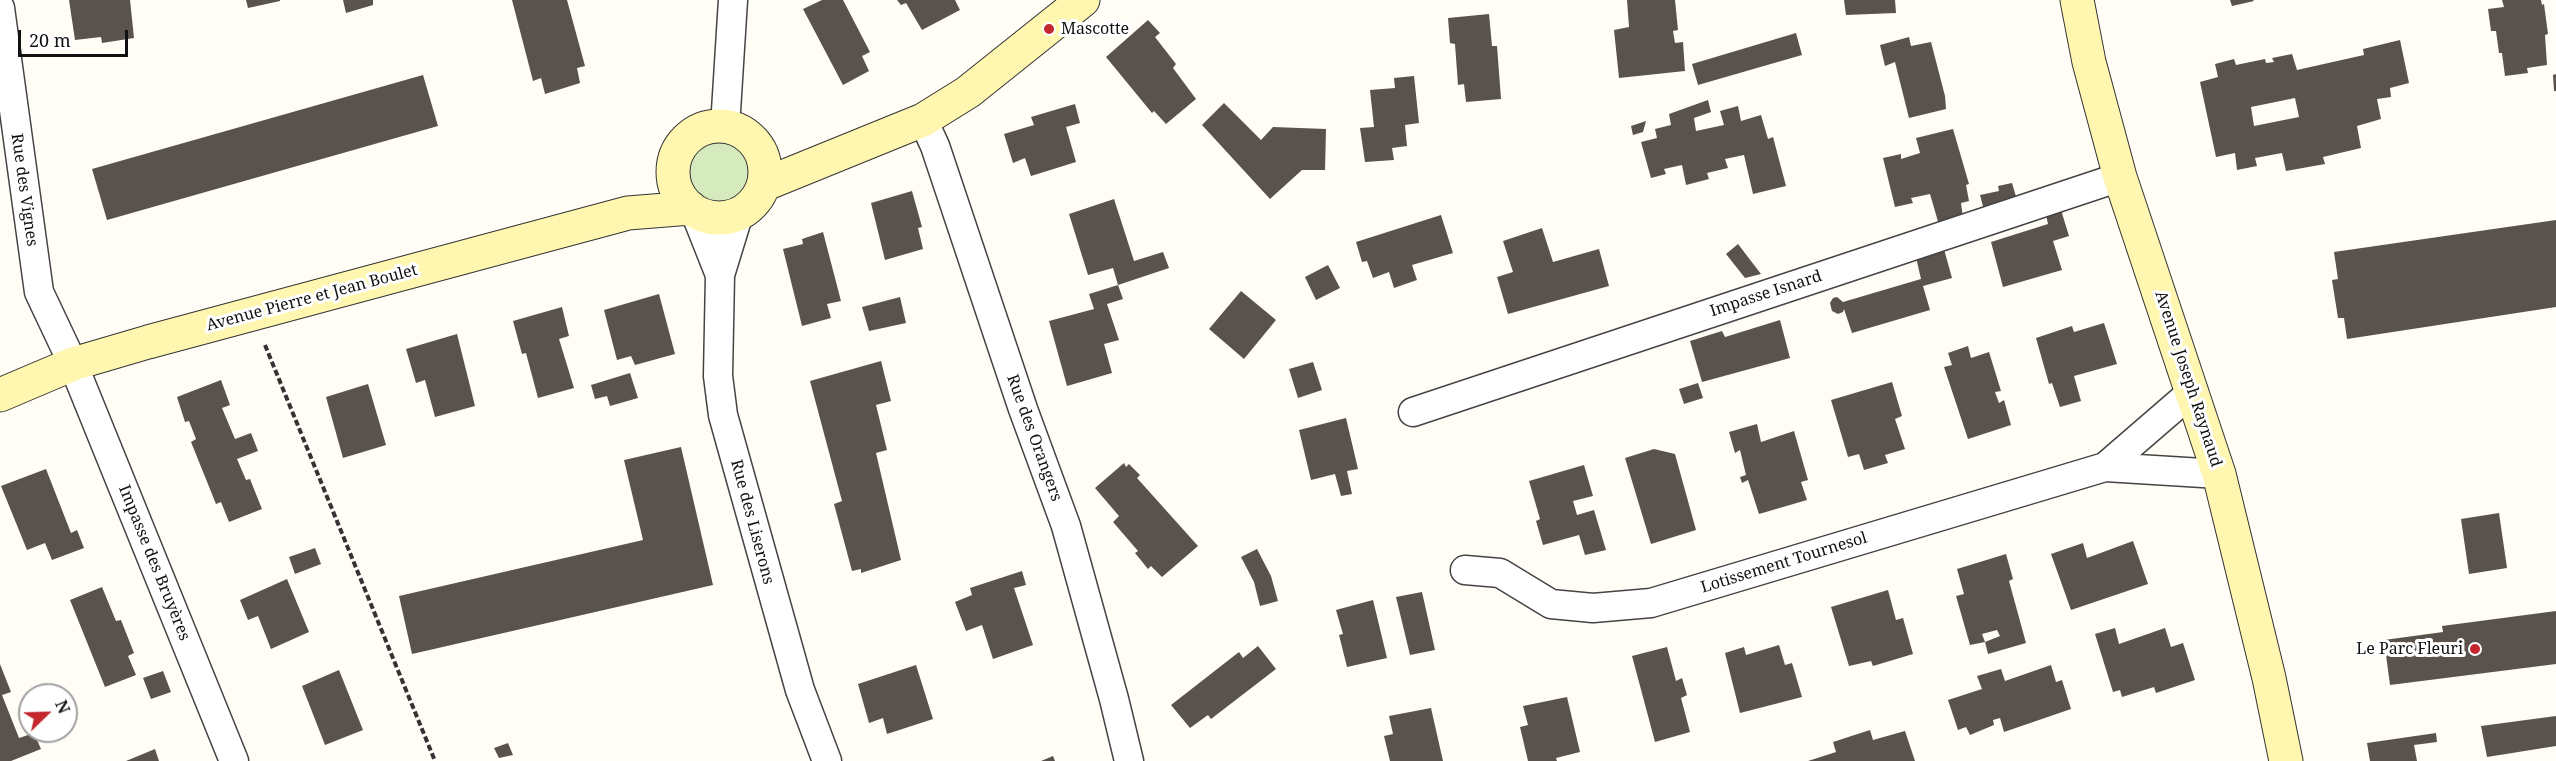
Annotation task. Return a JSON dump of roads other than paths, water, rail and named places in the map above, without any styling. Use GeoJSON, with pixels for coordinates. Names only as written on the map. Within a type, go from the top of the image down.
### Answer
{"type":"FeatureCollection","features":[{"type":"Feature","properties":{"kind":"street"},"geometry":{"type":"LineString","coordinates":[[725,127],[733,0]]}},
{"type":"Feature","properties":{"kind":"street"},"geometry":{"type":"LineString","coordinates":[[763,185],[923,120],[968,92],[1083,0]]}},
{"type":"Feature","properties":{"kind":"street","name":"Avenue Joseph Raynaud"},"geometry":{"type":"LineString","coordinates":[[2077,0],[2089,62],[2120,177],[2219,474],[2271,685],[2286,761]]}},
{"type":"Feature","properties":{"kind":"street","name":"Rue des Vignes"},"geometry":{"type":"LineString","coordinates":[[0,8],[39,292],[74,364]]}},
{"type":"Feature","properties":{"kind":"street","name":"Rue des Orangers"},"geometry":{"type":"LineString","coordinates":[[923,120],[935,146],[1023,409],[1066,526],[1129,761]]}},
{"type":"Feature","properties":{"kind":"street"},"geometry":{"type":"LineString","coordinates":[[755,143],[763,164],[763,185],[749,206],[739,213],[724,218],[709,217],[693,210],[678,193],[673,169],[676,155],[683,142],[694,133],[707,128],[725,127],[745,135],[755,143],[814,164]]}},
{"type":"Feature","properties":{"kind":"street","name":"Avenue Pierre et Jean Boulet"},"geometry":{"type":"LineString","coordinates":[[627,213],[673,169]]}},
{"type":"Feature","properties":{"kind":"street","name":"Impasse Isnard"},"geometry":{"type":"LineString","coordinates":[[1413,412],[2120,177]]}},
{"type":"Feature","properties":{"kind":"street","name":"Avenue Pierre et Jean Boulet"},"geometry":{"type":"LineString","coordinates":[[0,395],[74,364],[627,213],[693,210]]}},
{"type":"Feature","properties":{"kind":"street","name":"Rue des Liserons"},"geometry":{"type":"LineString","coordinates":[[693,210],[720,275]]}},
{"type":"Feature","properties":{"kind":"street","name":"Rue des Liserons"},"geometry":{"type":"LineString","coordinates":[[739,213],[720,275],[718,376],[723,415],[800,690],[827,761]]}},
{"type":"Feature","properties":{"kind":"street","name":"Impasse des Bruyères"},"geometry":{"type":"LineString","coordinates":[[74,364],[234,761]]}},
{"type":"Feature","properties":{"kind":"street","name":"Lotissement Tournesol"},"geometry":{"type":"LineString","coordinates":[[2105,467],[2193,391]]}},
{"type":"Feature","properties":{"kind":"street","name":"Lotissement Tournesol"},"geometry":{"type":"LineString","coordinates":[[1465,570],[1500,573],[1551,604],[1593,608],[1651,603],[2105,467],[2219,474]]}},
{"type":"Feature","properties":{"kind":"place","name":"Mascotte"},"geometry":{"type":"Point","coordinates":[1049,29]}},
{"type":"Feature","properties":{"kind":"place","name":"Le Parc Fleuri"},"geometry":{"type":"Point","coordinates":[2475,649]}}]}
